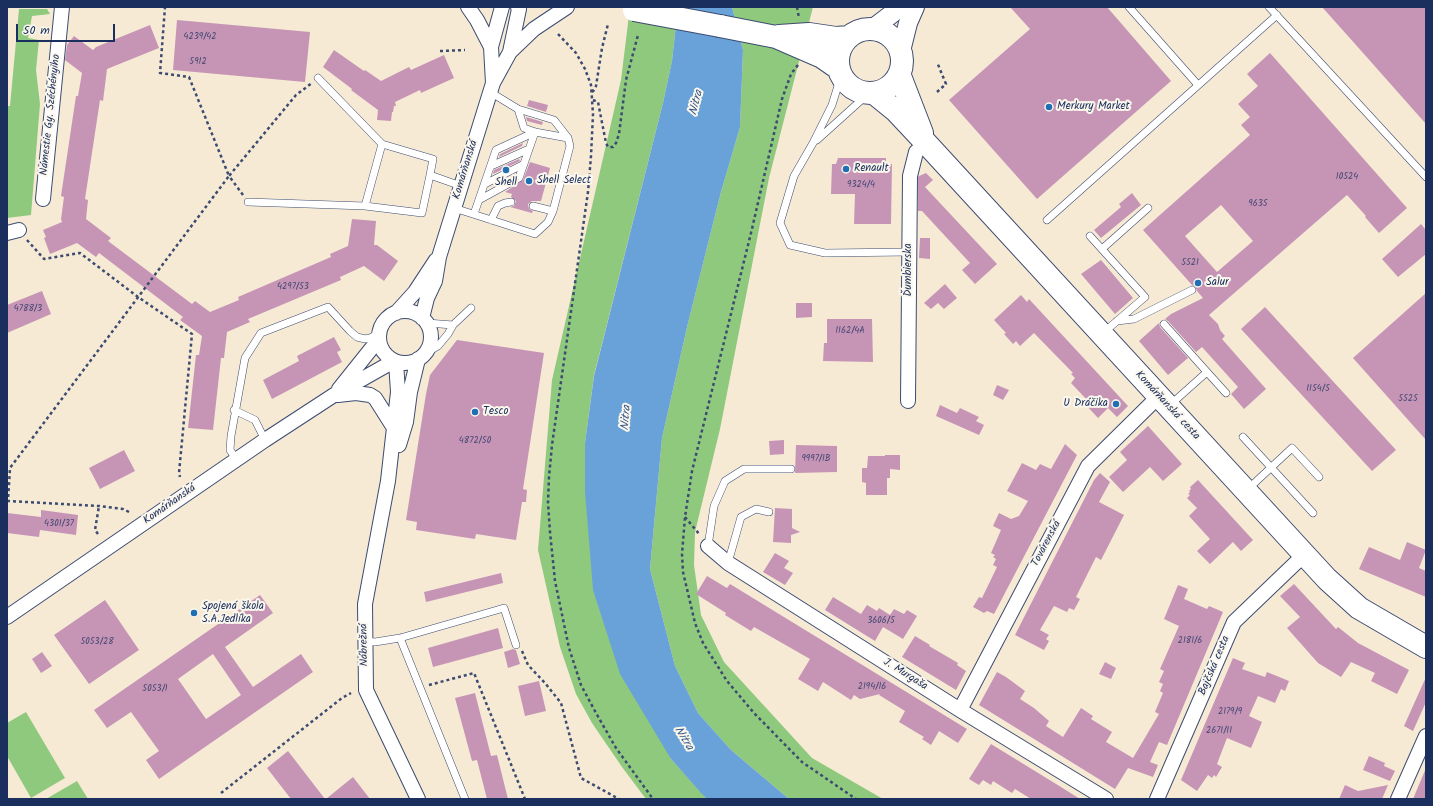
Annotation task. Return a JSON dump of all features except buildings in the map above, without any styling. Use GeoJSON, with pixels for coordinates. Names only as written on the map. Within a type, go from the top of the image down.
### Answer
{"type":"FeatureCollection","features":[{"type":"Feature","properties":{"kind":"main road"},"geometry":{"type":"LineString","coordinates":[[629,8],[776,37],[822,57],[840,72]]}},
{"type":"Feature","properties":{"kind":"main road"},"geometry":{"type":"LineString","coordinates":[[776,37],[809,34],[836,38],[849,37],[862,30],[872,29],[882,31],[897,43],[901,51],[903,66],[900,76],[887,89],[871,94],[859,92],[846,83],[840,72],[838,56],[849,37]]}},
{"type":"Feature","properties":{"kind":"main road","name":"Komárňanská cesta"},"geometry":{"type":"LineString","coordinates":[[900,76],[926,143]]}},
{"type":"Feature","properties":{"kind":"main road","name":"Komárňanská cesta"},"geometry":{"type":"LineString","coordinates":[[871,94],[896,111],[1109,327],[1164,402],[1327,579],[1359,608],[1426,647]]}},
{"type":"Feature","properties":{"kind":"street","name":"Námestie Gy. Széchényiho"},"geometry":{"type":"LineString","coordinates":[[43,199],[62,7]]}},
{"type":"Feature","properties":{"kind":"street"},"geometry":{"type":"LineString","coordinates":[[468,7],[477,20],[491,47]]}},
{"type":"Feature","properties":{"kind":"street"},"geometry":{"type":"LineString","coordinates":[[492,88],[491,47],[502,7]]}},
{"type":"Feature","properties":{"kind":"street"},"geometry":{"type":"LineString","coordinates":[[492,88],[510,52],[519,9],[518,7]]}},
{"type":"Feature","properties":{"kind":"street"},"geometry":{"type":"LineString","coordinates":[[510,52],[534,29],[567,7]]}},
{"type":"Feature","properties":{"kind":"street"},"geometry":{"type":"LineString","coordinates":[[872,29],[893,13],[898,7]]}},
{"type":"Feature","properties":{"kind":"street"},"geometry":{"type":"LineString","coordinates":[[901,51],[908,23],[915,7]]}},
{"type":"Feature","properties":{"kind":"street","name":"Komárňanská"},"geometry":{"type":"LineString","coordinates":[[7,617],[236,459],[334,396],[395,361],[404,363],[411,362],[421,357],[429,347],[431,339],[430,330],[424,320],[427,298],[435,281],[439,257],[492,88]]}},
{"type":"Feature","properties":{"kind":"street","name":"Ďumbierska"},"geometry":{"type":"LineString","coordinates":[[908,401],[910,176],[916,152],[926,143]]}},
{"type":"Feature","properties":{"kind":"street","name":"Komárňanská"},"geometry":{"type":"LineString","coordinates":[[334,396],[379,336],[385,320],[396,313],[415,292],[439,257]]}},
{"type":"Feature","properties":{"kind":"street"},"geometry":{"type":"LineString","coordinates":[[396,313],[410,312],[424,320]]}},
{"type":"Feature","properties":{"kind":"street"},"geometry":{"type":"LineString","coordinates":[[379,336],[383,352],[395,361]]}},
{"type":"Feature","properties":{"kind":"street","name":"Nábrežná"},"geometry":{"type":"LineString","coordinates":[[388,481],[406,422],[410,392],[421,357]]}},
{"type":"Feature","properties":{"kind":"street","name":"Nábrežná"},"geometry":{"type":"LineString","coordinates":[[395,361],[398,392],[388,481],[365,604],[364,641],[366,690],[418,799]]}},
{"type":"Feature","properties":{"kind":"street"},"geometry":{"type":"LineString","coordinates":[[334,396],[356,393],[370,395],[375,398],[394,428]]}},
{"type":"Feature","properties":{"kind":"street","name":"Továrenská"},"geometry":{"type":"LineString","coordinates":[[960,710],[1088,466],[1164,402]]}},
{"type":"Feature","properties":{"kind":"street","name":"J. Murgaša"},"geometry":{"type":"LineString","coordinates":[[708,546],[728,563],[960,710],[1106,799]]}},
{"type":"Feature","properties":{"kind":"street","name":"Bajčská cesta"},"geometry":{"type":"LineString","coordinates":[[1157,799],[1234,622],[1305,554]]}},
{"type":"Feature","properties":{"kind":"street"},"geometry":{"type":"LineString","coordinates":[[1398,799],[1426,736]]}},
{"type":"Feature","properties":{"kind":"lane"},"geometry":{"type":"LineString","coordinates":[[1129,7],[1198,86]]}},
{"type":"Feature","properties":{"kind":"lane"},"geometry":{"type":"LineString","coordinates":[[1269,7],[1426,177]]}},
{"type":"Feature","properties":{"kind":"lane"},"geometry":{"type":"LineString","coordinates":[[1048,220],[1277,15]]}},
{"type":"Feature","properties":{"kind":"lane"},"geometry":{"type":"LineString","coordinates":[[840,72],[832,105],[814,143],[794,176],[780,223],[790,245],[825,253],[909,252]]}},
{"type":"Feature","properties":{"kind":"lane"},"geometry":{"type":"LineString","coordinates":[[248,202],[365,206],[422,213],[433,159],[382,144],[318,78]]}},
{"type":"Feature","properties":{"kind":"lane"},"geometry":{"type":"LineString","coordinates":[[454,208],[535,234],[548,222],[553,211],[570,146],[568,138],[554,120],[518,109],[492,88]]}},
{"type":"Feature","properties":{"kind":"lane"},"geometry":{"type":"LineString","coordinates":[[814,143],[871,94]]}},
{"type":"Feature","properties":{"kind":"lane"},"geometry":{"type":"LineString","coordinates":[[518,109],[524,128],[535,132],[568,138]]}},
{"type":"Feature","properties":{"kind":"lane"},"geometry":{"type":"LineString","coordinates":[[479,200],[519,178],[535,132]]}},
{"type":"Feature","properties":{"kind":"lane"},"geometry":{"type":"LineString","coordinates":[[474,214],[496,150],[535,132]]}},
{"type":"Feature","properties":{"kind":"lane"},"geometry":{"type":"LineString","coordinates":[[365,206],[382,144]]}},
{"type":"Feature","properties":{"kind":"lane"},"geometry":{"type":"LineString","coordinates":[[491,166],[529,149]]}},
{"type":"Feature","properties":{"kind":"lane"},"geometry":{"type":"LineString","coordinates":[[484,184],[524,164]]}},
{"type":"Feature","properties":{"kind":"lane"},"geometry":{"type":"LineString","coordinates":[[430,175],[461,186]]}},
{"type":"Feature","properties":{"kind":"lane"},"geometry":{"type":"LineString","coordinates":[[491,220],[498,206],[505,202],[511,202]]}},
{"type":"Feature","properties":{"kind":"lane"},"geometry":{"type":"LineString","coordinates":[[533,206],[553,211]]}},
{"type":"Feature","properties":{"kind":"lane"},"geometry":{"type":"LineString","coordinates":[[1102,249],[1148,208]]}},
{"type":"Feature","properties":{"kind":"lane"},"geometry":{"type":"LineString","coordinates":[[1090,236],[1145,297],[1109,327]]}},
{"type":"Feature","properties":{"kind":"lane"},"geometry":{"type":"LineString","coordinates":[[1109,327],[1134,319],[1192,290]]}},
{"type":"Feature","properties":{"kind":"lane"},"geometry":{"type":"LineString","coordinates":[[236,459],[230,450],[231,436],[234,410],[244,358],[261,333],[328,307],[357,337],[365,339],[379,336]]}},
{"type":"Feature","properties":{"kind":"lane"},"geometry":{"type":"LineString","coordinates":[[421,357],[438,346],[453,326],[471,308]]}},
{"type":"Feature","properties":{"kind":"lane"},"geometry":{"type":"LineString","coordinates":[[424,320],[453,326]]}},
{"type":"Feature","properties":{"kind":"lane"},"geometry":{"type":"LineString","coordinates":[[1164,324],[1226,393]]}},
{"type":"Feature","properties":{"kind":"lane"},"geometry":{"type":"LineString","coordinates":[[1164,402],[1207,372]]}},
{"type":"Feature","properties":{"kind":"lane"},"geometry":{"type":"LineString","coordinates":[[234,410],[255,420],[265,440]]}},
{"type":"Feature","properties":{"kind":"lane"},"geometry":{"type":"LineString","coordinates":[[1243,437],[1313,513]]}},
{"type":"Feature","properties":{"kind":"lane"},"geometry":{"type":"LineString","coordinates":[[1246,491],[1292,448],[1319,477]]}},
{"type":"Feature","properties":{"kind":"lane"},"geometry":{"type":"LineString","coordinates":[[708,546],[714,506],[725,481],[744,469],[792,469]]}},
{"type":"Feature","properties":{"kind":"lane"},"geometry":{"type":"LineString","coordinates":[[728,563],[741,517],[756,510],[769,512]]}},
{"type":"Feature","properties":{"kind":"lane"},"geometry":{"type":"LineString","coordinates":[[364,641],[375,642],[400,638],[504,608],[516,645]]}},
{"type":"Feature","properties":{"kind":"lane"},"geometry":{"type":"LineString","coordinates":[[400,638],[465,799]]}},
{"type":"Feature","properties":{"kind":"path"},"geometry":{"type":"LineString","coordinates":[[165,7],[160,73],[189,77],[229,176],[248,202]]}},
{"type":"Feature","properties":{"kind":"path"},"geometry":{"type":"LineString","coordinates":[[797,7],[799,23]]}},
{"type":"Feature","properties":{"kind":"path"},"geometry":{"type":"LineString","coordinates":[[592,92],[596,86],[602,48],[608,24]]}},
{"type":"Feature","properties":{"kind":"path"},"geometry":{"type":"LineString","coordinates":[[558,34],[582,61],[589,80],[593,99],[592,149],[588,192],[552,445],[548,503],[555,581],[569,648],[581,685],[616,748],[653,799]]}},
{"type":"Feature","properties":{"kind":"path"},"geometry":{"type":"LineString","coordinates":[[593,99],[598,102],[606,144],[608,147],[613,147],[619,134],[626,80],[638,35]]}},
{"type":"Feature","properties":{"kind":"path"},"geometry":{"type":"LineString","coordinates":[[440,51],[465,50]]}},
{"type":"Feature","properties":{"kind":"path"},"geometry":{"type":"LineString","coordinates":[[937,62],[946,84],[937,92]]}},
{"type":"Feature","properties":{"kind":"path"},"geometry":{"type":"LineString","coordinates":[[799,63],[791,74],[782,99],[751,233],[692,471],[685,517],[682,554],[683,572],[695,622],[703,643],[713,660],[741,698],[802,762],[856,799]]}},
{"type":"Feature","properties":{"kind":"path"},"geometry":{"type":"LineString","coordinates":[[129,512],[123,509],[99,506],[7,501],[10,468],[229,176],[296,95],[318,78]]}},
{"type":"Feature","properties":{"kind":"path"},"geometry":{"type":"LineString","coordinates":[[13,232],[44,259],[80,253],[138,297],[192,334],[179,473],[180,477]]}},
{"type":"Feature","properties":{"kind":"path"},"geometry":{"type":"LineString","coordinates":[[98,534],[96,530],[99,506]]}},
{"type":"Feature","properties":{"kind":"path"},"geometry":{"type":"LineString","coordinates":[[685,517],[708,546]]}},
{"type":"Feature","properties":{"kind":"path"},"geometry":{"type":"LineString","coordinates":[[516,645],[524,653],[528,665],[561,703],[581,778],[619,799]]}},
{"type":"Feature","properties":{"kind":"path"},"geometry":{"type":"LineString","coordinates":[[429,685],[474,673],[525,799]]}},
{"type":"Feature","properties":{"kind":"path"},"geometry":{"type":"LineString","coordinates":[[221,793],[342,698],[351,693]]}},
{"type":"Feature","properties":{"kind":"green space"},"geometry":{"type":"Polygon","coordinates":[[[630,7],[678,7],[672,61],[663,103],[594,375],[585,443],[671,759],[707,799],[646,799],[592,723],[576,694],[560,647],[538,550],[552,380],[621,80],[630,7]]]}},
{"type":"Feature","properties":{"kind":"green space"},"geometry":{"type":"Polygon","coordinates":[[[732,7],[813,7],[769,178],[720,429],[695,532],[694,565],[701,615],[724,662],[812,758],[883,799],[789,799],[731,750],[698,713],[675,666],[650,569],[662,438],[688,323],[721,192],[740,127],[743,50],[732,7]]]}},
{"type":"Feature","properties":{"kind":"green space"},"geometry":{"type":"Polygon","coordinates":[[[19,9],[47,9],[50,14],[32,16],[28,38],[39,40],[36,70],[40,104],[31,215],[7,218],[7,106],[10,106],[19,9]]]}},
{"type":"Feature","properties":{"kind":"green space"},"geometry":{"type":"Polygon","coordinates":[[[26,712],[65,778],[31,798],[7,756],[7,723],[26,712]]]}},
{"type":"Feature","properties":{"kind":"green space"},"geometry":{"type":"Polygon","coordinates":[[[77,781],[88,799],[46,799],[77,781]]]}},
{"type":"Feature","properties":{"kind":"water","name":"Nitra"},"geometry":{"type":"Polygon","coordinates":[[[678,7],[732,7],[743,50],[740,127],[721,192],[688,323],[662,438],[650,569],[675,666],[698,713],[731,750],[789,799],[707,799],[702,794],[671,759],[620,674],[593,590],[585,492],[585,443],[594,376],[663,103],[672,61],[678,7]]]}},
{"type":"Feature","properties":{"kind":"place","name":"Merkury Market"},"geometry":{"type":"Point","coordinates":[1049,107]}},
{"type":"Feature","properties":{"kind":"place","name":"Renault"},"geometry":{"type":"Point","coordinates":[846,169]}},
{"type":"Feature","properties":{"kind":"place","name":"Shell"},"geometry":{"type":"Point","coordinates":[506,170]}},
{"type":"Feature","properties":{"kind":"place","name":"Shell Select"},"geometry":{"type":"Point","coordinates":[529,181]}},
{"type":"Feature","properties":{"kind":"place","name":"Salur"},"geometry":{"type":"Point","coordinates":[1198,283]}},
{"type":"Feature","properties":{"kind":"place","name":"U Dráčika"},"geometry":{"type":"Point","coordinates":[1116,404]}},
{"type":"Feature","properties":{"kind":"place","name":"Tesco"},"geometry":{"type":"Point","coordinates":[475,412]}},
{"type":"Feature","properties":{"kind":"place","name":"Spojená škola S.A.Jedlíka"},"geometry":{"type":"Point","coordinates":[194,613]}}]}
